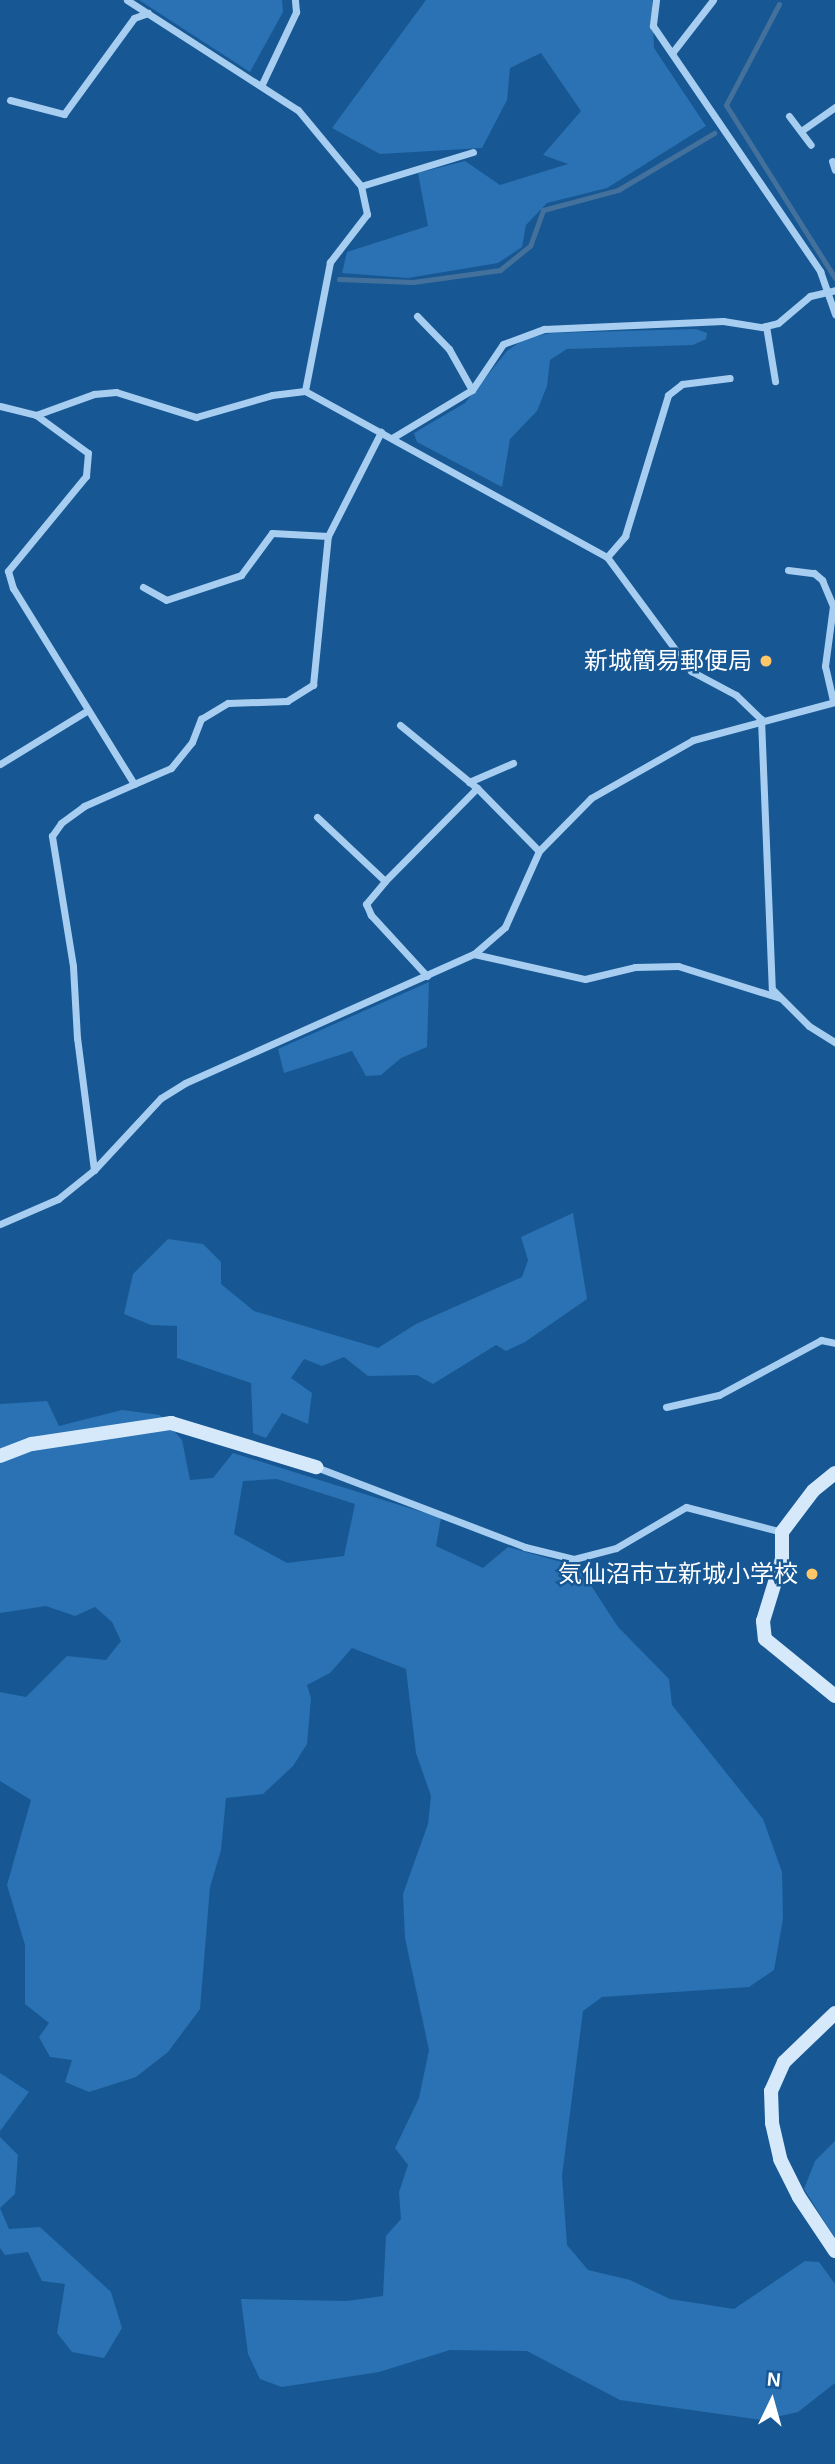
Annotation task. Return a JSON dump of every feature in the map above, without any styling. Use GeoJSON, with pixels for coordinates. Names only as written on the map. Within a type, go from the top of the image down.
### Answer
{"type":"FeatureCollection","features":[{"type":"Feature","properties":{"kind":"street"},"geometry":{"type":"LineString","coordinates":[[127,0],[262,84],[298,110],[361,186],[367,214],[330,262],[305,391]]}},
{"type":"Feature","properties":{"kind":"street"},"geometry":{"type":"LineString","coordinates":[[262,84],[296,12],[295,0]]}},
{"type":"Feature","properties":{"kind":"street"},"geometry":{"type":"LineString","coordinates":[[656,0],[653,26],[820,271],[831,290],[835,314]]}},
{"type":"Feature","properties":{"kind":"street"},"geometry":{"type":"LineString","coordinates":[[672,53],[713,0]]}},
{"type":"Feature","properties":{"kind":"street"},"geometry":{"type":"LineString","coordinates":[[10,100],[64,114],[134,18],[149,13]]}},
{"type":"Feature","properties":{"kind":"street"},"geometry":{"type":"LineString","coordinates":[[801,131],[835,107]]}},
{"type":"Feature","properties":{"kind":"street"},"geometry":{"type":"LineString","coordinates":[[789,116],[811,145]]}},
{"type":"Feature","properties":{"kind":"street"},"geometry":{"type":"LineString","coordinates":[[361,186],[473,152]]}},
{"type":"Feature","properties":{"kind":"street"},"geometry":{"type":"LineString","coordinates":[[832,161],[835,170]]}},
{"type":"Feature","properties":{"kind":"street"},"geometry":{"type":"LineString","coordinates":[[392,438],[472,390],[503,344],[544,329],[723,321],[766,326],[778,323],[810,296],[831,290]]}},
{"type":"Feature","properties":{"kind":"street"},"geometry":{"type":"LineString","coordinates":[[417,317],[449,349],[472,390]]}},
{"type":"Feature","properties":{"kind":"street"},"geometry":{"type":"LineString","coordinates":[[766,326],[775,381]]}},
{"type":"Feature","properties":{"kind":"street"},"geometry":{"type":"LineString","coordinates":[[607,557],[625,536],[668,395],[682,384],[730,378]]}},
{"type":"Feature","properties":{"kind":"street"},"geometry":{"type":"LineString","coordinates":[[36,415],[94,394],[116,392],[195,417],[272,395],[305,391],[607,557],[691,671],[736,695],[761,719],[772,989],[809,1026],[835,1042]]}},
{"type":"Feature","properties":{"kind":"street"},"geometry":{"type":"LineString","coordinates":[[0,406],[36,415],[88,453],[86,476],[8,571],[13,589],[134,784]]}},
{"type":"Feature","properties":{"kind":"street"},"geometry":{"type":"LineString","coordinates":[[94,1170],[77,1038],[73,966],[52,836],[61,822],[84,806],[171,768],[192,743],[201,719],[219,708],[228,703],[287,701],[313,685],[328,536],[382,432]]}},
{"type":"Feature","properties":{"kind":"street"},"geometry":{"type":"LineString","coordinates":[[143,587],[166,600],[241,575],[272,533],[328,536]]}},
{"type":"Feature","properties":{"kind":"street"},"geometry":{"type":"LineString","coordinates":[[0,1224],[58,1199],[94,1170],[162,1098],[185,1083],[474,954],[505,927],[539,851],[591,798],[693,740],[761,719],[834,702],[825,666],[833,606],[822,580],[814,573],[788,570]]}},
{"type":"Feature","properties":{"kind":"street"},"geometry":{"type":"LineString","coordinates":[[0,764],[88,710]]}},
{"type":"Feature","properties":{"kind":"street"},"geometry":{"type":"LineString","coordinates":[[400,725],[477,788],[539,851]]}},
{"type":"Feature","properties":{"kind":"street"},"geometry":{"type":"LineString","coordinates":[[469,782],[513,763]]}},
{"type":"Feature","properties":{"kind":"street"},"geometry":{"type":"LineString","coordinates":[[427,976],[371,915],[366,904],[384,881],[477,788]]}},
{"type":"Feature","properties":{"kind":"street"},"geometry":{"type":"LineString","coordinates":[[317,817],[384,881]]}},
{"type":"Feature","properties":{"kind":"street"},"geometry":{"type":"LineString","coordinates":[[474,954],[585,979],[635,967],[678,966],[780,998]]}},
{"type":"Feature","properties":{"kind":"street"},"geometry":{"type":"LineString","coordinates":[[666,1407],[719,1395],[821,1340],[835,1343]]}},
{"type":"Feature","properties":{"kind":"street"},"geometry":{"type":"LineString","coordinates":[[0,1456],[32,1444],[171,1423],[316,1467],[525,1547],[574,1559],[616,1548],[686,1507],[782,1532]]}},
{"type":"Feature","properties":{"kind":"street"},"geometry":{"type":"LineString","coordinates":[[835,1473],[813,1491],[782,1532],[782,1559],[764,1620],[765,1639],[835,1696]]}},
{"type":"Feature","properties":{"kind":"street"},"geometry":{"type":"LineString","coordinates":[[835,2013],[784,2062],[771,2091],[772,2123],[780,2159],[799,2197],[835,2250]]}},
{"type":"Feature","properties":{"kind":"shaded area"},"geometry":{"type":"Polygon","coordinates":[[[139,0],[282,0],[283,12],[250,72],[139,0]]]}},
{"type":"Feature","properties":{"kind":"shaded area"},"geometry":{"type":"Polygon","coordinates":[[[426,0],[652,0],[654,48],[706,126],[607,188],[547,203],[526,225],[522,247],[498,263],[408,278],[342,273],[347,252],[428,226],[418,173],[465,161],[500,185],[568,164],[543,155],[581,111],[541,53],[510,68],[507,100],[482,148],[380,154],[332,128],[426,0]]]}},
{"type":"Feature","properties":{"kind":"shaded area"},"geometry":{"type":"Polygon","coordinates":[[[696,329],[707,333],[706,339],[693,345],[567,349],[550,360],[547,386],[537,411],[510,439],[502,487],[417,442],[414,433],[465,403],[507,351],[524,339],[551,333],[696,329]]]}},
{"type":"Feature","properties":{"kind":"shaded area"},"geometry":{"type":"Polygon","coordinates":[[[429,982],[427,1047],[401,1058],[381,1075],[366,1076],[352,1051],[284,1073],[278,1049],[429,982]]]}},
{"type":"Feature","properties":{"kind":"shaded area"},"geometry":{"type":"Polygon","coordinates":[[[573,1213],[587,1299],[525,1342],[506,1351],[496,1345],[433,1384],[417,1375],[368,1376],[344,1357],[322,1366],[304,1359],[291,1378],[312,1393],[308,1424],[282,1413],[266,1438],[253,1433],[251,1383],[177,1358],[177,1326],[151,1325],[124,1314],[133,1274],[168,1239],[203,1244],[221,1262],[221,1284],[254,1311],[378,1348],[416,1324],[522,1277],[528,1260],[521,1237],[573,1213]]]}},
{"type":"Feature","properties":{"kind":"shaded area"},"geometry":{"type":"Polygon","coordinates":[[[47,1401],[59,1426],[122,1410],[160,1415],[182,1440],[190,1480],[213,1478],[233,1453],[441,1518],[436,1546],[483,1568],[508,1547],[579,1567],[618,1627],[669,1679],[672,1705],[763,1819],[782,1872],[783,1919],[774,1970],[749,1987],[602,1997],[583,2011],[562,2176],[567,2245],[588,2270],[630,2280],[670,2299],[734,2309],[805,2261],[819,2262],[835,2284],[835,2383],[798,2412],[762,2420],[620,2400],[527,2351],[450,2350],[379,2372],[282,2387],[260,2379],[248,2354],[241,2299],[347,2301],[383,2296],[386,2236],[401,2219],[399,2192],[408,2165],[395,2148],[419,2098],[429,2050],[405,1938],[403,1894],[428,1824],[431,1796],[416,1753],[406,1669],[352,1648],[330,1673],[307,1685],[311,1698],[307,1744],[293,1766],[263,1794],[226,1798],[221,1850],[210,1887],[200,2009],[168,2052],[136,2077],[89,2092],[65,2082],[72,2060],[50,2057],[39,2037],[49,2023],[25,2004],[25,1945],[7,1885],[31,1800],[0,1781],[0,1692],[26,1697],[67,1656],[106,1660],[121,1641],[112,1622],[95,1607],[75,1616],[46,1606],[0,1613],[0,1404],[47,1401]],[[277,1479],[243,1481],[234,1534],[287,1563],[344,1556],[355,1504],[277,1479]]]}},
{"type":"Feature","properties":{"kind":"shaded area"},"geometry":{"type":"Polygon","coordinates":[[[0,2073],[29,2092],[0,2131],[0,2073]]]}},
{"type":"Feature","properties":{"kind":"shaded area"},"geometry":{"type":"Polygon","coordinates":[[[0,2137],[18,2155],[15,2194],[0,2208],[0,2137]]]}},
{"type":"Feature","properties":{"kind":"shaded area"},"geometry":{"type":"Polygon","coordinates":[[[835,2141],[835,2238],[804,2189],[815,2161],[835,2141]]]}},
{"type":"Feature","properties":{"kind":"shaded area"},"geometry":{"type":"Polygon","coordinates":[[[0,2208],[9,2229],[40,2227],[111,2292],[122,2328],[104,2358],[72,2352],[57,2333],[65,2284],[42,2281],[28,2252],[5,2255],[0,2248],[0,2208]]]}},
{"type":"Feature","properties":{"kind":"waterway"},"geometry":{"type":"LineString","coordinates":[[779,4],[726,105],[835,278]]}},
{"type":"Feature","properties":{"kind":"waterway"},"geometry":{"type":"LineString","coordinates":[[339,279],[413,282],[500,270],[530,246],[543,210],[618,190],[714,133]]}},
{"type":"Feature","properties":{"kind":"place","name":"新城簡易郵便局"},"geometry":{"type":"Point","coordinates":[766,661]}},
{"type":"Feature","properties":{"kind":"place","name":"気仙沼市立新城小学校"},"geometry":{"type":"Point","coordinates":[812,1574]}}]}
